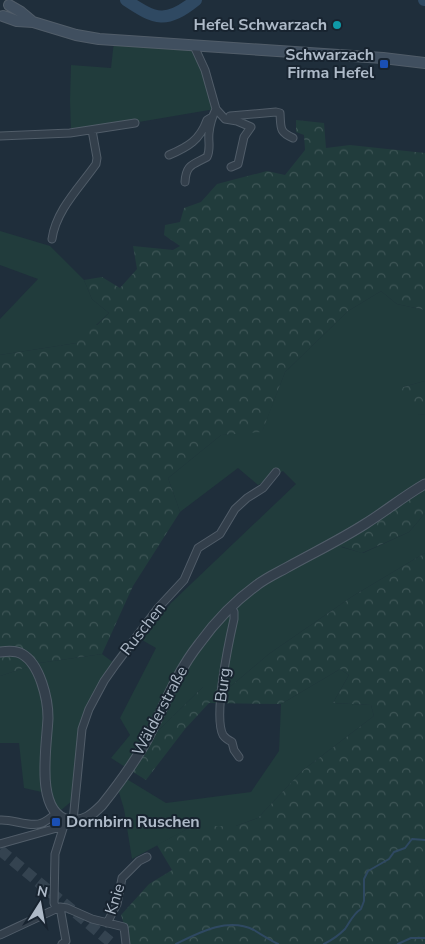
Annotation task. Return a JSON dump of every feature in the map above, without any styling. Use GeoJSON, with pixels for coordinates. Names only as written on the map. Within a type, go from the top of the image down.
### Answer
{"type":"FeatureCollection","features":[{"type":"Feature","properties":{"kind":"main road"},"geometry":{"type":"LineString","coordinates":[[34,22],[11,3],[2,19],[34,22],[71,34],[100,40],[383,58],[425,63]]}},
{"type":"Feature","properties":{"kind":"street"},"geometry":{"type":"LineString","coordinates":[[194,46],[205,70],[218,112],[225,119],[237,121],[251,127],[244,137],[238,164],[232,167]]}},
{"type":"Feature","properties":{"kind":"street"},"geometry":{"type":"LineString","coordinates":[[169,154],[187,148],[204,130],[207,120],[218,112]]}},
{"type":"Feature","properties":{"kind":"street"},"geometry":{"type":"LineString","coordinates":[[218,112],[233,117],[276,112],[280,114],[282,131],[293,138]]}},
{"type":"Feature","properties":{"kind":"street"},"geometry":{"type":"LineString","coordinates":[[185,182],[186,173],[190,166],[207,158],[210,152],[209,133],[212,117]]}},
{"type":"Feature","properties":{"kind":"street"},"geometry":{"type":"LineString","coordinates":[[0,136],[47,135],[135,123]]}},
{"type":"Feature","properties":{"kind":"street"},"geometry":{"type":"LineString","coordinates":[[52,239],[55,225],[61,213],[96,164],[97,158],[92,130]]}},
{"type":"Feature","properties":{"kind":"street","name":"Ruschen"},"geometry":{"type":"LineString","coordinates":[[67,822],[82,729],[89,709],[104,682],[158,608],[184,580],[198,548],[220,534],[235,509],[247,498],[263,488],[276,472]]}},
{"type":"Feature","properties":{"kind":"street","name":"Wälderstraße"},"geometry":{"type":"LineString","coordinates":[[67,822],[90,816],[112,792],[137,757],[174,681],[186,662],[199,643],[231,607],[258,584],[366,523],[403,496],[425,484]]}},
{"type":"Feature","properties":{"kind":"street","name":"Burg"},"geometry":{"type":"LineString","coordinates":[[231,607],[234,612],[234,619],[225,668],[220,720],[222,734],[232,742],[234,750],[239,757]]}},
{"type":"Feature","properties":{"kind":"street"},"geometry":{"type":"LineString","coordinates":[[0,652],[21,653],[31,661],[36,669],[43,689],[48,718],[44,754],[50,806],[56,814],[67,822]]}},
{"type":"Feature","properties":{"kind":"street"},"geometry":{"type":"LineString","coordinates":[[0,820],[9,819],[36,825],[41,824],[56,814]]}},
{"type":"Feature","properties":{"kind":"street"},"geometry":{"type":"LineString","coordinates":[[0,844],[67,822]]}},
{"type":"Feature","properties":{"kind":"street"},"geometry":{"type":"LineString","coordinates":[[62,944],[66,941],[58,907],[54,903],[56,854],[67,822]]}},
{"type":"Feature","properties":{"kind":"street","name":"Knie"},"geometry":{"type":"LineString","coordinates":[[107,923],[117,904],[122,878],[139,861],[147,857]]}},
{"type":"Feature","properties":{"kind":"street"},"geometry":{"type":"LineString","coordinates":[[0,935],[58,907]]}},
{"type":"Feature","properties":{"kind":"street","name":"Knie"},"geometry":{"type":"LineString","coordinates":[[58,907],[67,908],[92,919],[124,927],[126,944]]}},
{"type":"Feature","properties":{"kind":"green space"},"geometry":{"type":"Polygon","coordinates":[[[114,41],[194,46],[215,109],[92,130],[71,131],[71,65],[111,68],[114,41]]]}},
{"type":"Feature","properties":{"kind":"green space"},"geometry":{"type":"Polygon","coordinates":[[[296,120],[324,123],[326,148],[350,145],[425,153],[425,310],[397,304],[381,291],[348,311],[285,372],[262,432],[221,435],[168,478],[180,512],[133,586],[102,654],[39,663],[0,676],[0,355],[77,343],[73,325],[97,325],[109,313],[92,299],[84,280],[102,277],[120,288],[137,269],[133,246],[173,250],[180,246],[164,235],[165,225],[180,222],[184,208],[201,202],[217,184],[267,171],[285,175],[305,150],[304,135],[296,132],[296,120]]]}},
{"type":"Feature","properties":{"kind":"green space"},"geometry":{"type":"Polygon","coordinates":[[[0,231],[50,246],[84,280],[92,299],[109,313],[77,343],[0,355],[0,319],[38,279],[0,265],[0,231]]]}},
{"type":"Feature","properties":{"kind":"green space"},"geometry":{"type":"Polygon","coordinates":[[[381,291],[397,304],[425,310],[425,381],[403,387],[419,415],[425,414],[425,488],[341,547],[363,553],[409,532],[425,513],[425,553],[353,596],[269,654],[230,687],[203,687],[159,730],[133,772],[111,758],[130,735],[120,718],[156,648],[142,640],[171,603],[296,484],[283,471],[258,485],[238,468],[180,512],[168,478],[221,435],[262,431],[285,372],[348,311],[381,291]]]}},
{"type":"Feature","properties":{"kind":"green space"},"geometry":{"type":"Polygon","coordinates":[[[425,381],[425,414],[419,415],[398,401],[403,387],[425,381]]]}},
{"type":"Feature","properties":{"kind":"green space"},"geometry":{"type":"Polygon","coordinates":[[[425,488],[425,513],[409,532],[362,553],[340,546],[353,534],[425,488]]]}},
{"type":"Feature","properties":{"kind":"green space"},"geometry":{"type":"Polygon","coordinates":[[[425,553],[425,858],[415,858],[425,892],[425,944],[130,944],[121,915],[149,884],[172,870],[157,845],[193,826],[236,826],[258,818],[302,771],[374,716],[371,705],[333,703],[349,675],[340,669],[281,704],[209,703],[185,729],[146,780],[133,772],[159,730],[203,687],[230,687],[269,654],[353,596],[425,553]]]}},
{"type":"Feature","properties":{"kind":"green space"},"geometry":{"type":"Polygon","coordinates":[[[102,654],[114,663],[87,708],[73,800],[60,811],[46,793],[24,788],[19,743],[0,743],[0,676],[39,663],[102,654]]]}},
{"type":"Feature","properties":{"kind":"green space"},"geometry":{"type":"Polygon","coordinates":[[[340,669],[349,675],[333,703],[371,705],[374,716],[302,771],[258,818],[236,826],[193,826],[132,859],[124,809],[118,789],[125,778],[166,803],[251,792],[279,751],[281,704],[340,669]]]}},
{"type":"Feature","properties":{"kind":"green space"},"geometry":{"type":"Polygon","coordinates":[[[414,857],[425,858],[425,892],[414,857]]]}},
{"type":"Feature","properties":{"kind":"waterway"},"geometry":{"type":"LineString","coordinates":[[126,0],[145,12],[161,16],[177,13],[196,0]]}},
{"type":"Feature","properties":{"kind":"waterway"},"geometry":{"type":"LineString","coordinates":[[324,944],[335,938],[345,929],[361,909],[364,901],[364,879],[368,871],[389,859],[394,852],[405,848],[412,839],[425,840]]}},
{"type":"Feature","properties":{"kind":"waterway"},"geometry":{"type":"LineString","coordinates":[[176,944],[204,931],[234,925],[254,930],[278,944]]}},
{"type":"Feature","properties":{"kind":"waterway"},"geometry":{"type":"LineString","coordinates":[[398,944],[411,938],[425,938]]}},
{"type":"Feature","properties":{"kind":"tunnel"},"geometry":{"type":"LineString","coordinates":[[0,850],[113,944]]}},
{"type":"Feature","properties":{"kind":"place","name":"Hefel Schwarzach"},"geometry":{"type":"Point","coordinates":[337,25]}},
{"type":"Feature","properties":{"kind":"place","name":"Schwarzach Firma Hefel"},"geometry":{"type":"Point","coordinates":[384,64]}},
{"type":"Feature","properties":{"kind":"place","name":"Dornbirn Ruschen"},"geometry":{"type":"Point","coordinates":[56,822]}}]}
